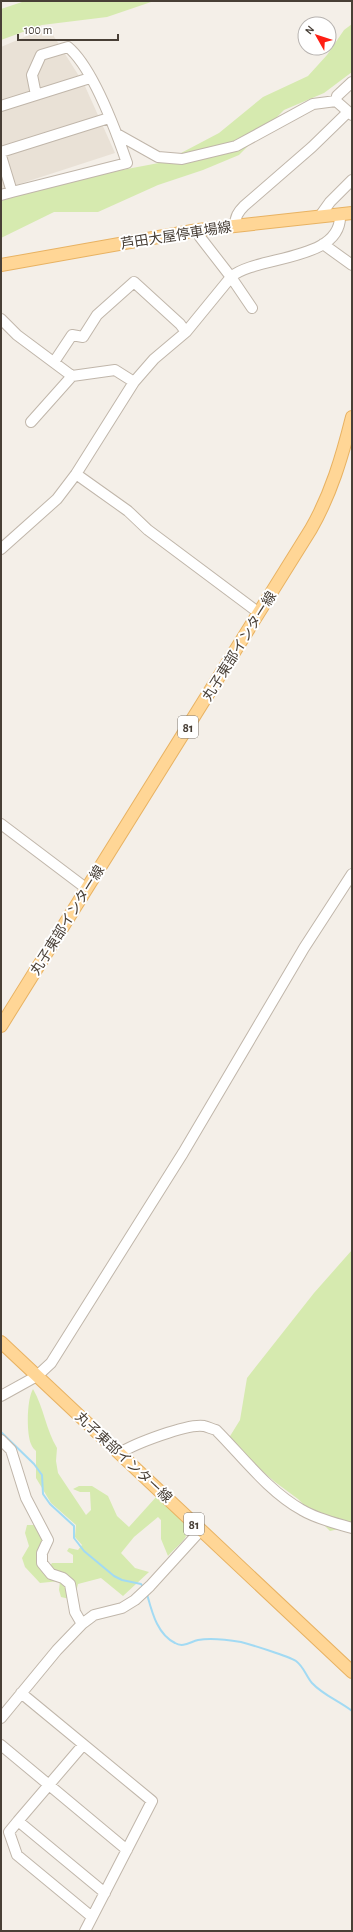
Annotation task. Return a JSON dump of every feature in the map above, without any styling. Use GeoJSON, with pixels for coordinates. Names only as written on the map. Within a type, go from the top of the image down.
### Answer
{"type":"FeatureCollection","features":[{"type":"Feature","properties":{"kind":"main road","name":"芦田大屋停車場線"},"geometry":{"type":"LineString","coordinates":[[1,265],[198,230],[346,214]]}},
{"type":"Feature","properties":{"kind":"main road","name":"丸子東部インター線"},"geometry":{"type":"LineString","coordinates":[[1,1026],[305,540],[326,500],[338,470],[352,418]]}},
{"type":"Feature","properties":{"kind":"main road","name":"丸子東部インター線"},"geometry":{"type":"LineString","coordinates":[[1,1342],[352,1672]]}},
{"type":"Feature","properties":{"kind":"street"},"geometry":{"type":"LineString","coordinates":[[1,195],[127,163],[117,134],[90,78],[77,55],[68,47],[41,55],[32,75],[36,95]]}},
{"type":"Feature","properties":{"kind":"street"},"geometry":{"type":"LineString","coordinates":[[1,106],[90,78]]}},
{"type":"Feature","properties":{"kind":"street"},"geometry":{"type":"LineString","coordinates":[[336,101],[337,96],[352,82]]}},
{"type":"Feature","properties":{"kind":"street"},"geometry":{"type":"LineString","coordinates":[[117,134],[158,157],[182,159],[236,146],[313,104],[336,101],[350,113],[244,206],[235,219],[235,226]]}},
{"type":"Feature","properties":{"kind":"street"},"geometry":{"type":"LineString","coordinates":[[1,152],[110,118]]}},
{"type":"Feature","properties":{"kind":"street"},"geometry":{"type":"LineString","coordinates":[[1,156],[12,192]]}},
{"type":"Feature","properties":{"kind":"street"},"geometry":{"type":"LineString","coordinates":[[320,216],[330,202],[352,180]]}},
{"type":"Feature","properties":{"kind":"street"},"geometry":{"type":"LineString","coordinates":[[1,549],[45,512],[57,499],[76,474],[134,382],[154,359],[186,332],[238,270],[292,258],[324,244],[332,237],[346,214]]}},
{"type":"Feature","properties":{"kind":"street"},"geometry":{"type":"LineString","coordinates":[[198,230],[200,237],[231,277],[252,308]]}},
{"type":"Feature","properties":{"kind":"street"},"geometry":{"type":"LineString","coordinates":[[324,244],[352,266]]}},
{"type":"Feature","properties":{"kind":"street"},"geometry":{"type":"LineString","coordinates":[[54,362],[72,335],[83,337],[97,315],[134,282],[180,324],[186,332]]}},
{"type":"Feature","properties":{"kind":"street"},"geometry":{"type":"LineString","coordinates":[[1,319],[18,335],[72,376]]}},
{"type":"Feature","properties":{"kind":"street"},"geometry":{"type":"LineString","coordinates":[[31,422],[72,376],[115,370],[134,382]]}},
{"type":"Feature","properties":{"kind":"street"},"geometry":{"type":"LineString","coordinates":[[76,474],[128,511],[148,530],[259,613]]}},
{"type":"Feature","properties":{"kind":"street"},"geometry":{"type":"LineString","coordinates":[[1,824],[87,889]]}},
{"type":"Feature","properties":{"kind":"street"},"geometry":{"type":"LineString","coordinates":[[1,1396],[37,1376],[51,1363],[68,1339],[184,1153],[304,948],[352,874]]}},
{"type":"Feature","properties":{"kind":"street"},"geometry":{"type":"LineString","coordinates":[[120,1453],[140,1443],[191,1427],[204,1426],[216,1430],[270,1485],[294,1506],[315,1516],[352,1528]]}},
{"type":"Feature","properties":{"kind":"street"},"geometry":{"type":"LineString","coordinates":[[1,1440],[11,1450],[26,1498],[48,1540],[42,1554],[42,1563],[51,1574],[63,1578],[70,1584],[75,1612],[82,1624]]}},
{"type":"Feature","properties":{"kind":"street"},"geometry":{"type":"LineString","coordinates":[[1,1718],[57,1650],[82,1624],[94,1615],[122,1608],[135,1600],[150,1586],[201,1530]]}},
{"type":"Feature","properties":{"kind":"street"},"geometry":{"type":"LineString","coordinates":[[21,1693],[152,1801],[85,1931]]}},
{"type":"Feature","properties":{"kind":"street"},"geometry":{"type":"LineString","coordinates":[[1,1745],[127,1850]]}},
{"type":"Feature","properties":{"kind":"street"},"geometry":{"type":"LineString","coordinates":[[83,1745],[9,1832],[17,1854],[92,1917]]}},
{"type":"Feature","properties":{"kind":"street"},"geometry":{"type":"LineString","coordinates":[[18,1821],[105,1893]]}},
{"type":"Feature","properties":{"kind":"shaded area"},"geometry":{"type":"Polygon","coordinates":[[[48,27],[84,84],[115,153],[1,190],[1,47],[48,27]]]}},
{"type":"Feature","properties":{"kind":"green space"},"geometry":{"type":"Polygon","coordinates":[[[25,1],[154,1],[107,17],[42,25],[1,40],[1,9],[25,1]]]}},
{"type":"Feature","properties":{"kind":"green space"},"geometry":{"type":"Polygon","coordinates":[[[352,24],[352,72],[324,93],[284,110],[239,155],[203,170],[158,185],[98,212],[54,212],[1,238],[1,201],[69,180],[164,162],[219,133],[263,97],[308,76],[326,56],[337,56],[337,40],[344,30],[352,24]]]}},
{"type":"Feature","properties":{"kind":"green space"},"geometry":{"type":"Polygon","coordinates":[[[352,1250],[352,1526],[330,1531],[298,1499],[275,1482],[227,1441],[240,1420],[247,1378],[314,1293],[352,1250]]]}},
{"type":"Feature","properties":{"kind":"green space"},"geometry":{"type":"Polygon","coordinates":[[[33,1389],[37,1396],[50,1434],[57,1448],[56,1461],[58,1473],[86,1515],[91,1510],[90,1492],[80,1492],[73,1489],[79,1486],[92,1486],[108,1496],[117,1516],[129,1527],[157,1496],[178,1515],[186,1527],[187,1533],[185,1538],[168,1556],[161,1539],[161,1520],[158,1517],[134,1537],[121,1553],[135,1568],[149,1572],[123,1596],[101,1578],[78,1584],[74,1600],[61,1597],[59,1590],[60,1581],[40,1583],[25,1567],[22,1558],[29,1546],[25,1533],[27,1525],[34,1525],[43,1538],[48,1569],[52,1563],[73,1563],[73,1555],[67,1551],[69,1548],[78,1550],[82,1545],[75,1537],[76,1525],[51,1503],[36,1478],[36,1451],[32,1447],[28,1432],[28,1408],[33,1389]]]}},
{"type":"Feature","properties":{"kind":"waterway"},"geometry":{"type":"LineString","coordinates":[[1,1432],[34,1464],[42,1475],[43,1494],[50,1504],[74,1526],[74,1538],[84,1551],[114,1576],[122,1580],[141,1584],[143,1587]]}},
{"type":"Feature","properties":{"kind":"waterway"},"geometry":{"type":"LineString","coordinates":[[147,1594],[156,1622],[164,1634],[175,1643],[184,1645],[198,1640],[208,1639],[241,1642],[286,1656],[299,1663],[316,1687],[352,1711]]}}]}
